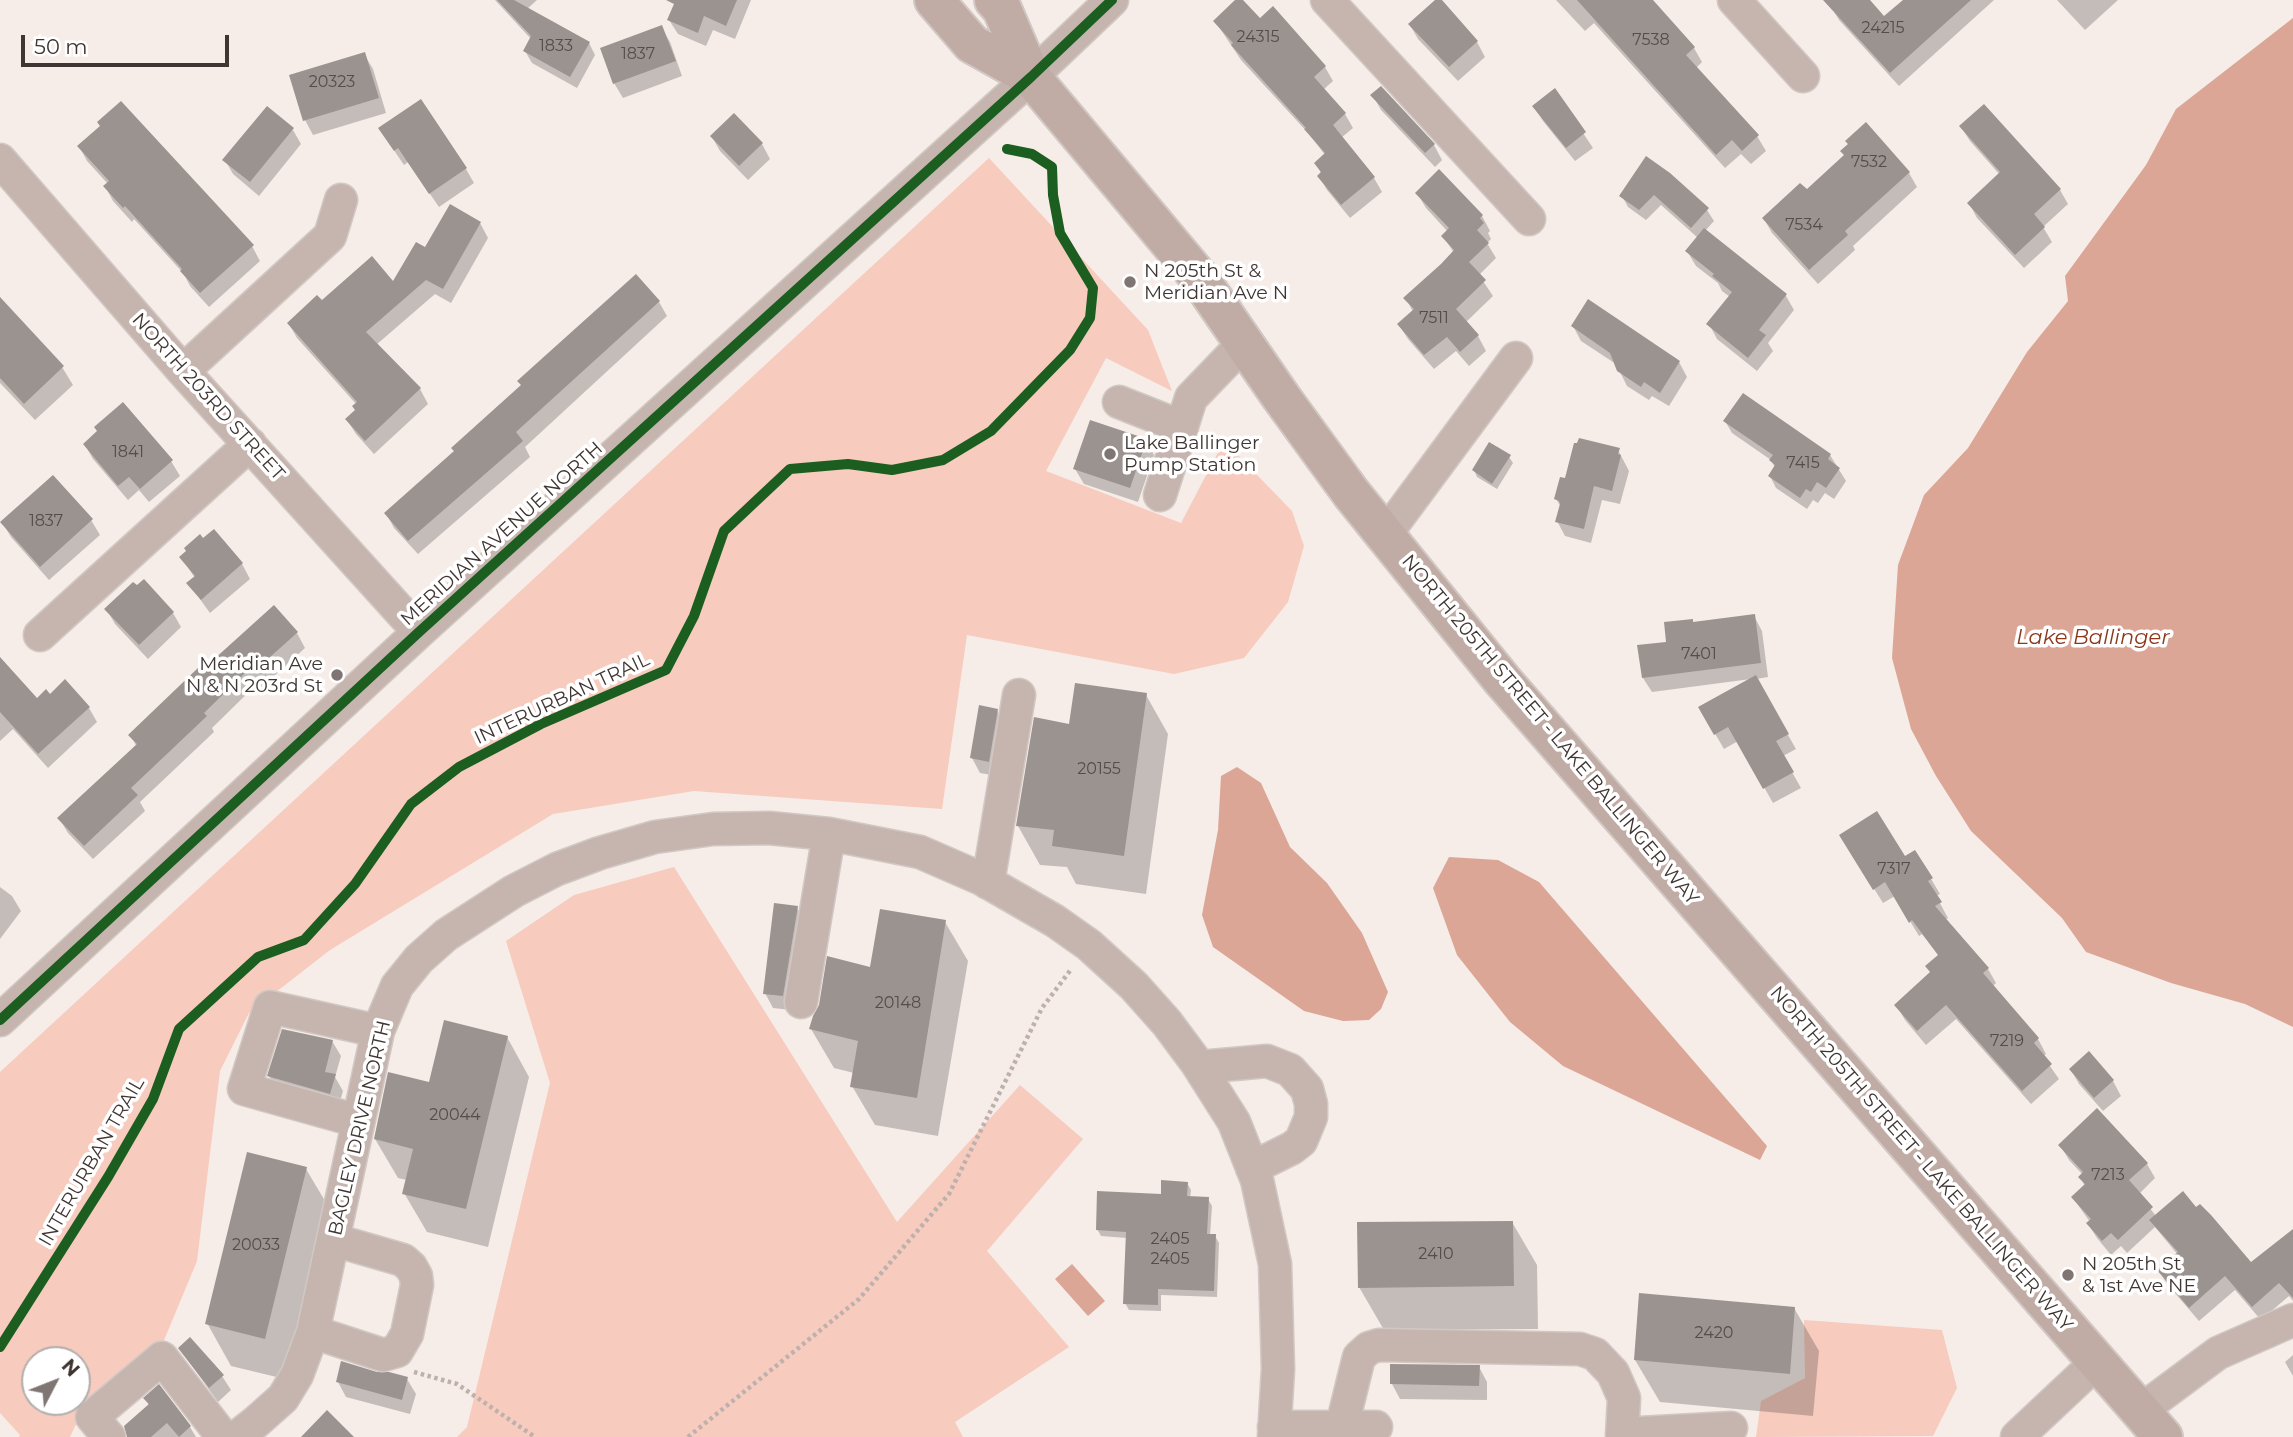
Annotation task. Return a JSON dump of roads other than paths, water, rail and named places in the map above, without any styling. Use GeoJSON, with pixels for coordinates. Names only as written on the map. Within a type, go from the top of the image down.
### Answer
{"type":"FeatureCollection","features":[{"type":"Feature","properties":{"kind":"main road","name":"NORTH 205TH STREET - LAKE BALLINGER WAY"},"geometry":{"type":"LineString","coordinates":[[934,0],[972,44],[1031,77]]}},
{"type":"Feature","properties":{"kind":"main road","name":"NORTH 205TH STREET - LAKE BALLINGER WAY"},"geometry":{"type":"LineString","coordinates":[[994,0],[1002,9],[1031,77],[1197,275],[1343,482],[1503,681],[2152,1424]]}},
{"type":"Feature","properties":{"kind":"street","name":"MERIDIAN AVENUE NORTH"},"geometry":{"type":"LineString","coordinates":[[0,1020],[419,632],[1031,77],[1112,0]]}},
{"type":"Feature","properties":{"kind":"street"},"geometry":{"type":"LineString","coordinates":[[1328,0],[1529,219]]}},
{"type":"Feature","properties":{"kind":"street"},"geometry":{"type":"LineString","coordinates":[[1734,0],[1803,76]]}},
{"type":"Feature","properties":{"kind":"street","name":"NORTH 203RD STREET"},"geometry":{"type":"LineString","coordinates":[[3,169],[419,632]]}},
{"type":"Feature","properties":{"kind":"street"},"geometry":{"type":"LineString","coordinates":[[183,371],[330,236],[341,200]]}},
{"type":"Feature","properties":{"kind":"street"},"geometry":{"type":"LineString","coordinates":[[1160,495],[1191,398],[1244,343]]}},
{"type":"Feature","properties":{"kind":"street"},"geometry":{"type":"LineString","coordinates":[[1385,535],[1516,358]]}},
{"type":"Feature","properties":{"kind":"street"},"geometry":{"type":"LineString","coordinates":[[1119,402],[1182,427]]}},
{"type":"Feature","properties":{"kind":"street"},"geometry":{"type":"LineString","coordinates":[[40,635],[250,444]]}},
{"type":"Feature","properties":{"kind":"street"},"geometry":{"type":"LineString","coordinates":[[988,883],[1019,695]]}},
{"type":"Feature","properties":{"kind":"street","name":"BAGLEY DRIVE NORTH"},"geometry":{"type":"LineString","coordinates":[[237,1437],[283,1398],[297,1375],[313,1332],[378,1031],[397,986],[419,958],[446,935],[514,891],[557,869],[655,837],[713,828],[769,828],[830,834],[920,852],[988,883],[1055,921],[1089,945],[1134,986],[1167,1023],[1200,1067],[1234,1122],[1252,1168],[1275,1264],[1278,1369],[1274,1432]]}},
{"type":"Feature","properties":{"kind":"street"},"geometry":{"type":"LineString","coordinates":[[801,1002],[830,834]]}},
{"type":"Feature","properties":{"kind":"street"},"geometry":{"type":"LineString","coordinates":[[358,1121],[244,1089],[271,1007],[378,1031]]}},
{"type":"Feature","properties":{"kind":"street"},"geometry":{"type":"LineString","coordinates":[[1200,1067],[1268,1061],[1290,1070],[1307,1089],[1311,1117],[1301,1141],[1252,1168]]}},
{"type":"Feature","properties":{"kind":"street"},"geometry":{"type":"LineString","coordinates":[[313,1332],[383,1355],[397,1351],[407,1334],[417,1286],[416,1276],[411,1268],[403,1260],[334,1240]]}},
{"type":"Feature","properties":{"kind":"street"},"geometry":{"type":"LineString","coordinates":[[2152,1424],[2218,1353],[2293,1320]]}},
{"type":"Feature","properties":{"kind":"street"},"geometry":{"type":"LineString","coordinates":[[1343,1431],[1359,1357],[1369,1348],[1379,1345],[1580,1349],[1595,1354],[1613,1373],[1624,1398],[1622,1435],[1731,1429]]}},
{"type":"Feature","properties":{"kind":"street"},"geometry":{"type":"LineString","coordinates":[[108,1437],[92,1417],[162,1358],[223,1437]]}},
{"type":"Feature","properties":{"kind":"street"},"geometry":{"type":"LineString","coordinates":[[2017,1437],[2098,1361]]}},
{"type":"Feature","properties":{"kind":"street"},"geometry":{"type":"LineString","coordinates":[[1274,1432],[1343,1431],[1376,1427]]}},
{"type":"Feature","properties":{"kind":"water","name":"Lake Ballinger"},"geometry":{"type":"Polygon","coordinates":[[[2293,18],[2293,1027],[2245,1004],[2171,983],[2086,952],[2062,918],[1971,831],[1936,776],[1911,729],[1892,658],[1898,565],[1924,495],[1968,448],[2027,352],[2068,301],[2065,276],[2146,165],[2176,109],[2293,18]]]}},
{"type":"Feature","properties":{"kind":"water"},"geometry":{"type":"Polygon","coordinates":[[[1237,767],[1261,783],[1290,847],[1327,883],[1362,933],[1388,992],[1381,1009],[1369,1020],[1343,1021],[1304,1011],[1213,947],[1202,915],[1218,830],[1221,776],[1237,767]]]}},
{"type":"Feature","properties":{"kind":"water"},"geometry":{"type":"Polygon","coordinates":[[[1449,857],[1498,860],[1539,882],[1767,1146],[1760,1160],[1563,1066],[1510,1022],[1457,955],[1433,888],[1449,857]]]}},
{"type":"Feature","properties":{"kind":"water"},"geometry":{"type":"Polygon","coordinates":[[[1072,1264],[1105,1301],[1088,1316],[1055,1279],[1072,1264]]]}},
{"type":"Feature","properties":{"kind":"place","name":"N 205th St & Meridian Ave N"},"geometry":{"type":"Point","coordinates":[1130,282]}},
{"type":"Feature","properties":{"kind":"place","name":"Lake Ballinger Pump Station"},"geometry":{"type":"Point","coordinates":[1110,454]}},
{"type":"Feature","properties":{"kind":"place","name":"Meridian Ave N & N 203rd St"},"geometry":{"type":"Point","coordinates":[337,675]}},
{"type":"Feature","properties":{"kind":"place","name":"N 205th St & 1st Ave NE"},"geometry":{"type":"Point","coordinates":[2068,1275]}}]}
